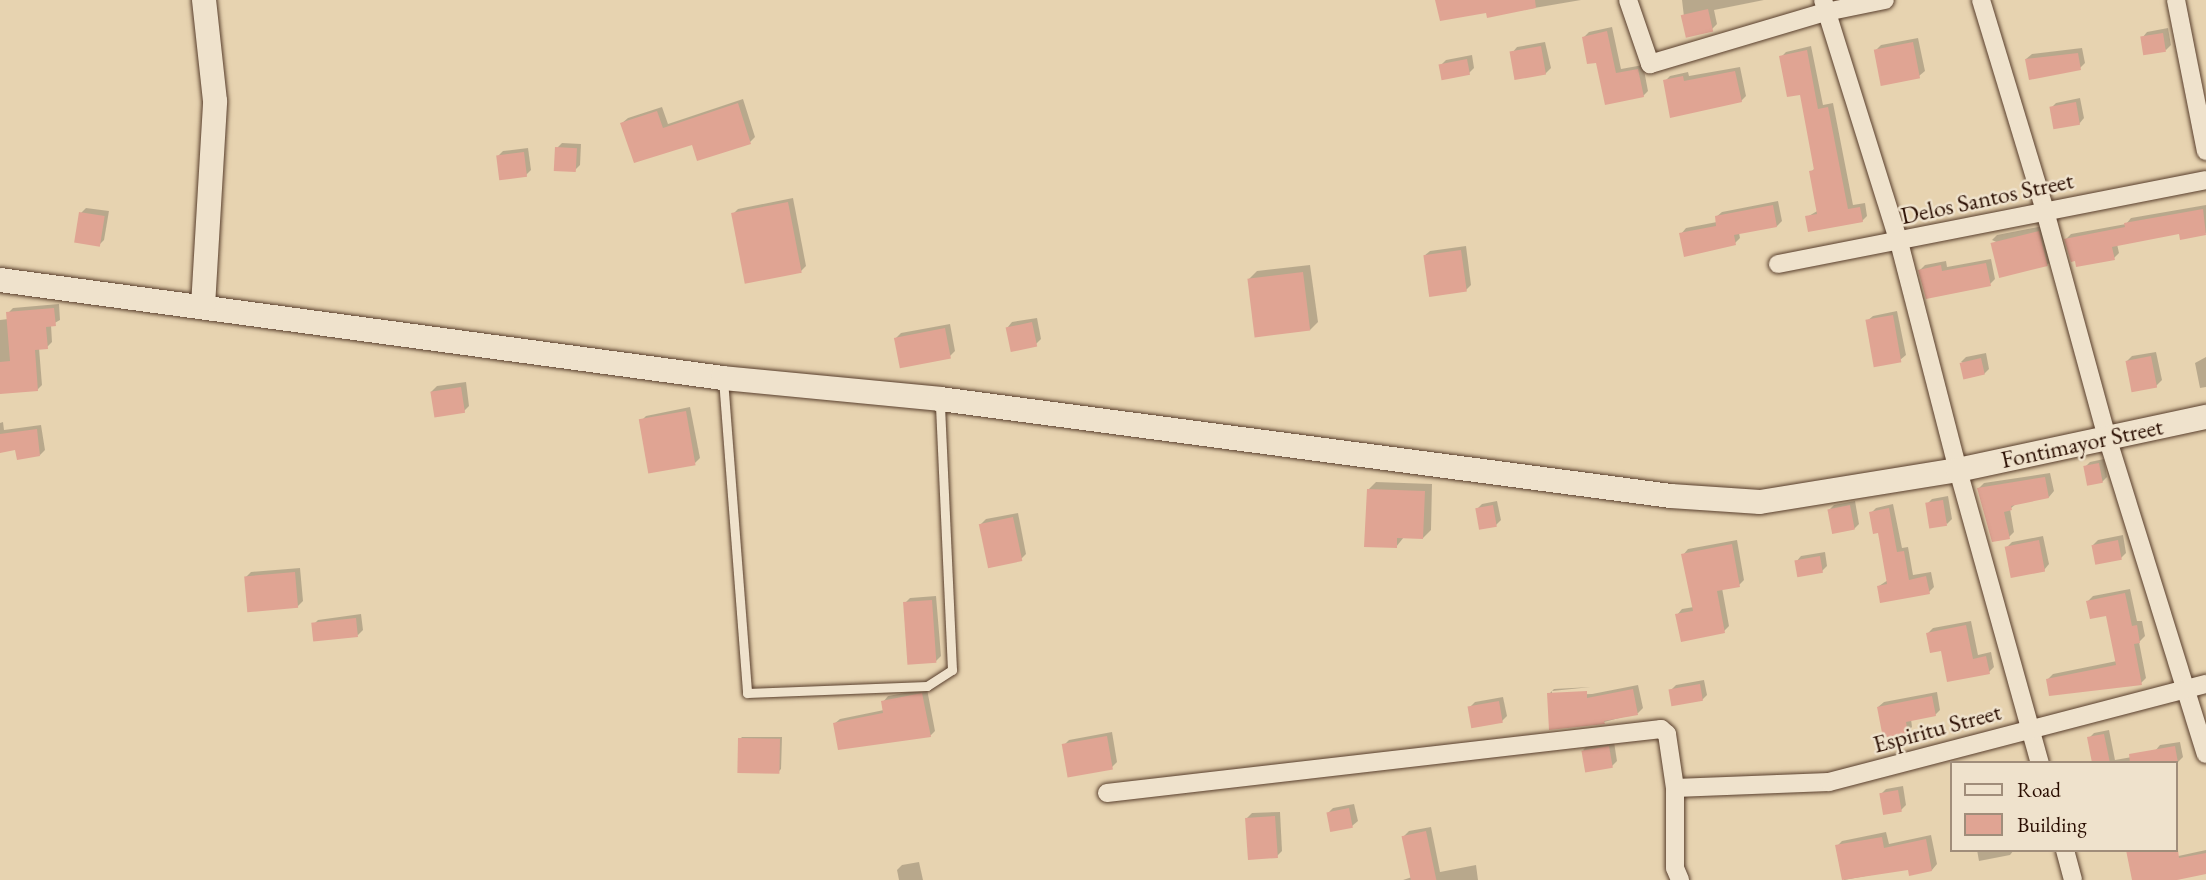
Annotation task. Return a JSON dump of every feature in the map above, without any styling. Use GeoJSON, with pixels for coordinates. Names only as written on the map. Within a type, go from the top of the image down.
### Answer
{"type":"FeatureCollection","features":[{"type":"Feature","properties":{"kind":"street"},"geometry":{"type":"LineString","coordinates":[[203,306],[215,101],[204,0]]}},
{"type":"Feature","properties":{"kind":"street"},"geometry":{"type":"LineString","coordinates":[[1628,0],[1650,64],[1825,6],[1885,0]]}},
{"type":"Feature","properties":{"kind":"street"},"geometry":{"type":"LineString","coordinates":[[1980,0],[2045,211],[2107,437],[2188,689],[2206,754]]}},
{"type":"Feature","properties":{"kind":"street"},"geometry":{"type":"LineString","coordinates":[[2176,0],[2206,151]]}},
{"type":"Feature","properties":{"kind":"street"},"geometry":{"type":"LineString","coordinates":[[1825,6],[1899,242],[1958,470],[2039,761]]}},
{"type":"Feature","properties":{"kind":"street","name":"Delos Santos Street"},"geometry":{"type":"LineString","coordinates":[[1778,264],[2206,180]]}},
{"type":"Feature","properties":{"kind":"street","name":"Fontimayor Street"},"geometry":{"type":"LineString","coordinates":[[0,279],[723,378],[940,399],[1671,496],[1760,502],[1958,470],[2206,417]]}},
{"type":"Feature","properties":{"kind":"street","name":"Espiritu Street"},"geometry":{"type":"LineString","coordinates":[[1675,788],[1829,782],[2206,684]]}},
{"type":"Feature","properties":{"kind":"street"},"geometry":{"type":"LineString","coordinates":[[1107,793],[1661,729],[1667,734],[1675,788],[1675,868],[1680,880]]}},
{"type":"Feature","properties":{"kind":"street"},"geometry":{"type":"LineString","coordinates":[[2066,852],[2073,880]]}},
{"type":"Feature","properties":{"kind":"lane"},"geometry":{"type":"LineString","coordinates":[[723,378],[747,693],[927,686],[952,670],[940,399]]}},
{"type":"Feature","properties":{"kind":"building"},"geometry":{"type":"Polygon","coordinates":[[[1435,0],[1535,0],[1536,8],[1487,18],[1486,13],[1440,21],[1435,0]]]}},
{"type":"Feature","properties":{"kind":"building"},"geometry":{"type":"Polygon","coordinates":[[[1708,9],[1713,31],[1686,38],[1681,15],[1708,9]]]}},
{"type":"Feature","properties":{"kind":"building"},"geometry":{"type":"Polygon","coordinates":[[[1607,31],[1616,73],[1638,69],[1644,97],[1605,105],[1596,63],[1587,64],[1582,37],[1607,31]]]}},
{"type":"Feature","properties":{"kind":"building"},"geometry":{"type":"Polygon","coordinates":[[[2163,33],[2166,52],[2143,55],[2140,37],[2163,33]]]}},
{"type":"Feature","properties":{"kind":"building"},"geometry":{"type":"Polygon","coordinates":[[[1913,42],[1920,78],[1881,86],[1874,50],[1913,42]]]}},
{"type":"Feature","properties":{"kind":"building"},"geometry":{"type":"Polygon","coordinates":[[[1541,46],[1546,75],[1515,80],[1509,52],[1541,46]]]}},
{"type":"Feature","properties":{"kind":"building"},"geometry":{"type":"Polygon","coordinates":[[[1807,50],[1818,109],[1828,107],[1848,209],[1860,207],[1863,222],[1808,232],[1805,216],[1817,214],[1809,171],[1814,170],[1800,95],[1787,97],[1779,56],[1807,50]]]}},
{"type":"Feature","properties":{"kind":"building"},"geometry":{"type":"Polygon","coordinates":[[[2078,53],[2081,70],[2029,80],[2025,59],[2078,53]]]}},
{"type":"Feature","properties":{"kind":"building"},"geometry":{"type":"Polygon","coordinates":[[[1467,59],[1470,75],[1442,80],[1439,65],[1467,59]]]}},
{"type":"Feature","properties":{"kind":"building"},"geometry":{"type":"Polygon","coordinates":[[[1735,71],[1742,102],[1670,118],[1663,80],[1683,76],[1684,81],[1735,71]]]}},
{"type":"Feature","properties":{"kind":"building"},"geometry":{"type":"Polygon","coordinates":[[[2076,102],[2080,125],[2053,129],[2049,107],[2076,102]]]}},
{"type":"Feature","properties":{"kind":"building"},"geometry":{"type":"Polygon","coordinates":[[[738,103],[751,144],[697,161],[692,145],[634,163],[620,123],[657,111],[663,128],[738,103]]]}},
{"type":"Feature","properties":{"kind":"building"},"geometry":{"type":"Polygon","coordinates":[[[555,147],[577,148],[576,172],[554,171],[555,147]]]}},
{"type":"Feature","properties":{"kind":"building"},"geometry":{"type":"Polygon","coordinates":[[[524,152],[527,177],[499,180],[496,155],[524,152]]]}},
{"type":"Feature","properties":{"kind":"building"},"geometry":{"type":"Polygon","coordinates":[[[788,202],[802,273],[745,284],[731,213],[788,202]]]}},
{"type":"Feature","properties":{"kind":"building"},"geometry":{"type":"Polygon","coordinates":[[[1773,205],[1777,227],[1734,235],[1736,245],[1684,257],[1679,233],[1716,226],[1715,216],[1773,205]]]}},
{"type":"Feature","properties":{"kind":"building"},"geometry":{"type":"Polygon","coordinates":[[[2203,209],[2206,235],[2180,240],[2179,234],[2112,247],[2115,260],[2076,267],[2075,261],[2071,262],[2064,239],[2125,227],[2124,223],[2203,209]]]}},
{"type":"Feature","properties":{"kind":"building"},"geometry":{"type":"Polygon","coordinates":[[[79,212],[105,216],[100,247],[74,243],[79,212]]]}},
{"type":"Feature","properties":{"kind":"building"},"geometry":{"type":"Polygon","coordinates":[[[2039,231],[2048,266],[1999,278],[1990,243],[2039,231]]]}},
{"type":"Feature","properties":{"kind":"building"},"geometry":{"type":"Polygon","coordinates":[[[1461,250],[1467,292],[1429,297],[1423,255],[1461,250]]]}},
{"type":"Feature","properties":{"kind":"building"},"geometry":{"type":"Polygon","coordinates":[[[1986,263],[1991,286],[1926,299],[1918,270],[1941,265],[1942,271],[1986,263]]]}},
{"type":"Feature","properties":{"kind":"building"},"geometry":{"type":"Polygon","coordinates":[[[1303,272],[1310,331],[1255,337],[1247,279],[1303,272]]]}},
{"type":"Feature","properties":{"kind":"building"},"geometry":{"type":"Polygon","coordinates":[[[54,308],[56,326],[46,327],[48,349],[35,350],[38,391],[0,394],[0,362],[10,361],[6,312],[54,308]]]}},
{"type":"Feature","properties":{"kind":"building"},"geometry":{"type":"Polygon","coordinates":[[[1893,315],[1901,362],[1874,367],[1865,320],[1893,315]]]}},
{"type":"Feature","properties":{"kind":"building"},"geometry":{"type":"Polygon","coordinates":[[[1032,322],[1037,346],[1011,352],[1006,328],[1032,322]]]}},
{"type":"Feature","properties":{"kind":"building"},"geometry":{"type":"Polygon","coordinates":[[[945,328],[951,358],[900,368],[894,338],[945,328]]]}},
{"type":"Feature","properties":{"kind":"building"},"geometry":{"type":"Polygon","coordinates":[[[2151,356],[2157,387],[2132,392],[2125,361],[2151,356]]]}},
{"type":"Feature","properties":{"kind":"building"},"geometry":{"type":"Polygon","coordinates":[[[1981,358],[1985,375],[1963,380],[1960,363],[1981,358]]]}},
{"type":"Feature","properties":{"kind":"building"},"geometry":{"type":"Polygon","coordinates":[[[461,387],[465,413],[434,418],[430,392],[461,387]]]}},
{"type":"Feature","properties":{"kind":"building"},"geometry":{"type":"Polygon","coordinates":[[[686,411],[696,465],[648,473],[639,419],[686,411]]]}},
{"type":"Feature","properties":{"kind":"building"},"geometry":{"type":"Polygon","coordinates":[[[37,429],[40,456],[17,460],[15,450],[0,453],[0,434],[37,429]]]}},
{"type":"Feature","properties":{"kind":"building"},"geometry":{"type":"Polygon","coordinates":[[[2099,463],[2103,483],[2087,486],[2083,466],[2099,463]]]}},
{"type":"Feature","properties":{"kind":"building"},"geometry":{"type":"Polygon","coordinates":[[[2045,477],[2049,498],[2011,506],[2012,510],[2004,512],[2010,539],[1992,542],[1977,488],[2045,477]]]}},
{"type":"Feature","properties":{"kind":"building"},"geometry":{"type":"Polygon","coordinates":[[[1367,489],[1425,491],[1423,539],[1397,538],[1397,548],[1364,547],[1367,489]]]}},
{"type":"Feature","properties":{"kind":"building"},"geometry":{"type":"Polygon","coordinates":[[[1943,500],[1947,526],[1929,528],[1925,503],[1943,500]]]}},
{"type":"Feature","properties":{"kind":"building"},"geometry":{"type":"Polygon","coordinates":[[[1493,505],[1497,527],[1479,530],[1475,508],[1493,505]]]}},
{"type":"Feature","properties":{"kind":"building"},"geometry":{"type":"Polygon","coordinates":[[[1850,505],[1855,530],[1832,534],[1827,509],[1850,505]]]}},
{"type":"Feature","properties":{"kind":"building"},"geometry":{"type":"Polygon","coordinates":[[[1889,508],[1897,552],[1904,551],[1909,580],[1926,576],[1930,594],[1880,603],[1877,586],[1887,584],[1878,533],[1873,534],[1869,512],[1889,508]]]}},
{"type":"Feature","properties":{"kind":"building"},"geometry":{"type":"Polygon","coordinates":[[[1013,517],[1022,561],[988,568],[979,524],[1013,517]]]}},
{"type":"Feature","properties":{"kind":"building"},"geometry":{"type":"Polygon","coordinates":[[[2039,540],[2045,571],[2011,578],[2005,547],[2039,540]]]}},
{"type":"Feature","properties":{"kind":"building"},"geometry":{"type":"Polygon","coordinates":[[[2118,540],[2122,560],[2095,565],[2091,545],[2118,540]]]}},
{"type":"Feature","properties":{"kind":"building"},"geometry":{"type":"Polygon","coordinates":[[[1732,544],[1740,587],[1717,591],[1725,633],[1681,642],[1675,614],[1693,611],[1681,554],[1732,544]]]}},
{"type":"Feature","properties":{"kind":"building"},"geometry":{"type":"Polygon","coordinates":[[[1820,556],[1823,573],[1797,577],[1794,561],[1820,556]]]}},
{"type":"Feature","properties":{"kind":"building"},"geometry":{"type":"Polygon","coordinates":[[[295,572],[298,608],[247,612],[244,576],[295,572]]]}},
{"type":"Feature","properties":{"kind":"building"},"geometry":{"type":"Polygon","coordinates":[[[2125,593],[2132,626],[2137,625],[2140,643],[2134,644],[2142,685],[2049,696],[2046,679],[2116,665],[2106,616],[2090,619],[2086,601],[2125,593]]]}},
{"type":"Feature","properties":{"kind":"building"},"geometry":{"type":"Polygon","coordinates":[[[932,600],[936,663],[907,665],[903,602],[932,600]]]}},
{"type":"Feature","properties":{"kind":"building"},"geometry":{"type":"Polygon","coordinates":[[[356,618],[358,637],[313,642],[311,623],[356,618]]]}},
{"type":"Feature","properties":{"kind":"building"},"geometry":{"type":"Polygon","coordinates":[[[1966,625],[1973,659],[1986,656],[1990,674],[1947,682],[1941,651],[1930,653],[1926,633],[1966,625]]]}},
{"type":"Feature","properties":{"kind":"building"},"geometry":{"type":"Polygon","coordinates":[[[1700,684],[1703,701],[1671,706],[1668,690],[1700,684]]]}},
{"type":"Feature","properties":{"kind":"building"},"geometry":{"type":"Polygon","coordinates":[[[1633,689],[1638,715],[1604,721],[1605,724],[1549,730],[1547,693],[1587,691],[1587,698],[1633,689]]]}},
{"type":"Feature","properties":{"kind":"building"},"geometry":{"type":"Polygon","coordinates":[[[922,693],[931,737],[838,750],[833,723],[883,713],[881,701],[922,693]]]}},
{"type":"Feature","properties":{"kind":"building"},"geometry":{"type":"Polygon","coordinates":[[[1932,696],[1936,716],[1906,722],[1908,733],[1883,738],[1877,707],[1932,696]]]}},
{"type":"Feature","properties":{"kind":"building"},"geometry":{"type":"Polygon","coordinates":[[[1499,701],[1503,723],[1471,728],[1467,707],[1499,701]]]}},
{"type":"Feature","properties":{"kind":"building"},"geometry":{"type":"Polygon","coordinates":[[[2104,734],[2110,761],[2092,761],[2087,737],[2104,734]]]}},
{"type":"Feature","properties":{"kind":"building"},"geometry":{"type":"Polygon","coordinates":[[[1107,736],[1113,769],[1068,777],[1062,744],[1107,736]]]}},
{"type":"Feature","properties":{"kind":"building"},"geometry":{"type":"Polygon","coordinates":[[[738,738],[780,739],[779,774],[737,773],[738,738]]]}},
{"type":"Feature","properties":{"kind":"building"},"geometry":{"type":"Polygon","coordinates":[[[1609,746],[1613,768],[1585,773],[1581,751],[1609,746]]]}},
{"type":"Feature","properties":{"kind":"building"},"geometry":{"type":"Polygon","coordinates":[[[2175,746],[2178,761],[2130,761],[2129,754],[2175,746]]]}},
{"type":"Feature","properties":{"kind":"building"},"geometry":{"type":"Polygon","coordinates":[[[1898,790],[1902,812],[1883,815],[1879,793],[1898,790]]]}},
{"type":"Feature","properties":{"kind":"building"},"geometry":{"type":"Polygon","coordinates":[[[1349,808],[1353,828],[1330,832],[1326,812],[1349,808]]]}},
{"type":"Feature","properties":{"kind":"building"},"geometry":{"type":"Polygon","coordinates":[[[1275,816],[1278,858],[1248,860],[1245,818],[1275,816]]]}},
{"type":"Feature","properties":{"kind":"building"},"geometry":{"type":"Polygon","coordinates":[[[1426,831],[1436,880],[1411,880],[1402,836],[1426,831]]]}},
{"type":"Feature","properties":{"kind":"building"},"geometry":{"type":"Polygon","coordinates":[[[1882,837],[1884,848],[1926,839],[1932,871],[1909,876],[1908,870],[1842,880],[1835,845],[1882,837]]]}},
{"type":"Feature","properties":{"kind":"building"},"geometry":{"type":"Polygon","coordinates":[[[2178,850],[2179,858],[2206,853],[2206,874],[2177,880],[2132,880],[2126,852],[2178,850]]]}}]}
